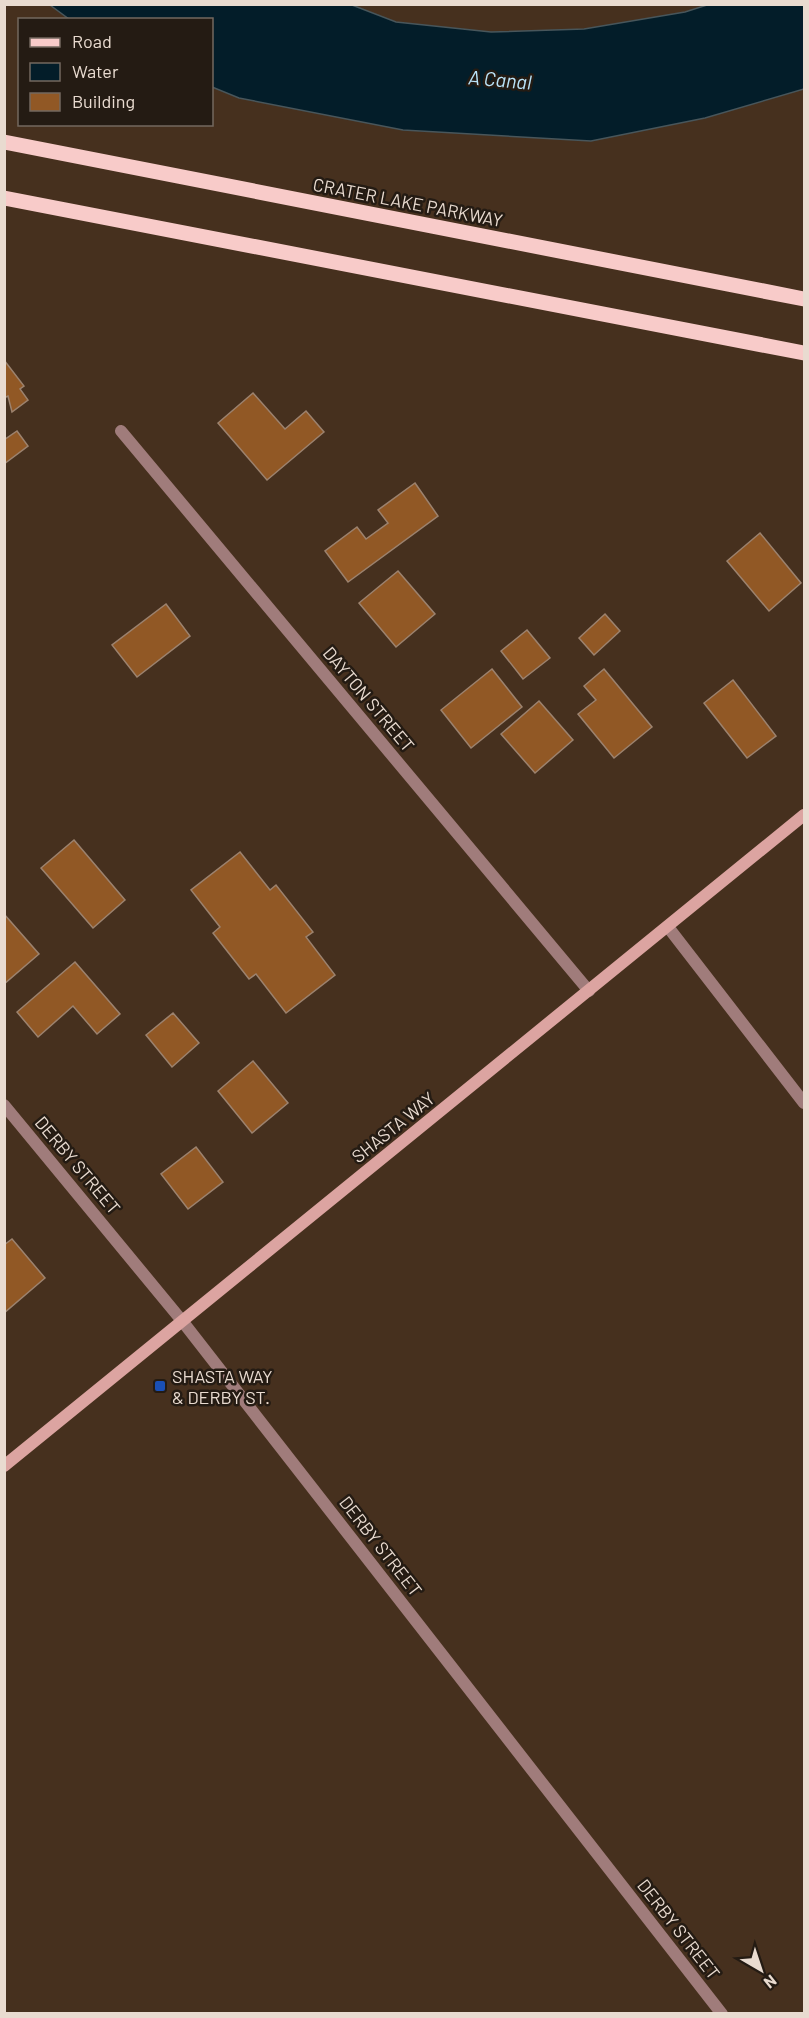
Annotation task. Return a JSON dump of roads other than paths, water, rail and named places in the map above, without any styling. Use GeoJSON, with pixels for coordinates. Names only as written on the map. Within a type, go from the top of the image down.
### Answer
{"type":"FeatureCollection","features":[{"type":"Feature","properties":{"kind":"main road","name":"CRATER LAKE PARKWAY"},"geometry":{"type":"LineString","coordinates":[[4,142],[804,299]]}},
{"type":"Feature","properties":{"kind":"main road"},"geometry":{"type":"LineString","coordinates":[[4,198],[804,353]]}},
{"type":"Feature","properties":{"kind":"main road","name":"SHASTA WAY"},"geometry":{"type":"LineString","coordinates":[[4,1467],[804,815]]}},
{"type":"Feature","properties":{"kind":"street","name":"DAYTON STREET"},"geometry":{"type":"LineString","coordinates":[[121,431],[589,991]]}},
{"type":"Feature","properties":{"kind":"street"},"geometry":{"type":"LineString","coordinates":[[668,927],[804,1103]]}},
{"type":"Feature","properties":{"kind":"street","name":"DERBY STREET"},"geometry":{"type":"LineString","coordinates":[[4,1105],[183,1322],[722,2013]]}},
{"type":"Feature","properties":{"kind":"water","name":"A Canal"},"geometry":{"type":"Polygon","coordinates":[[[50,5],[352,5],[396,22],[491,32],[584,29],[685,12],[707,5],[804,5],[804,89],[705,118],[591,141],[403,130],[239,98],[213,87],[213,18],[68,18],[50,5]]]}},
{"type":"Feature","properties":{"kind":"place","name":"SHASTA WAY & DERBY ST."},"geometry":{"type":"Point","coordinates":[160,1386]}}]}
